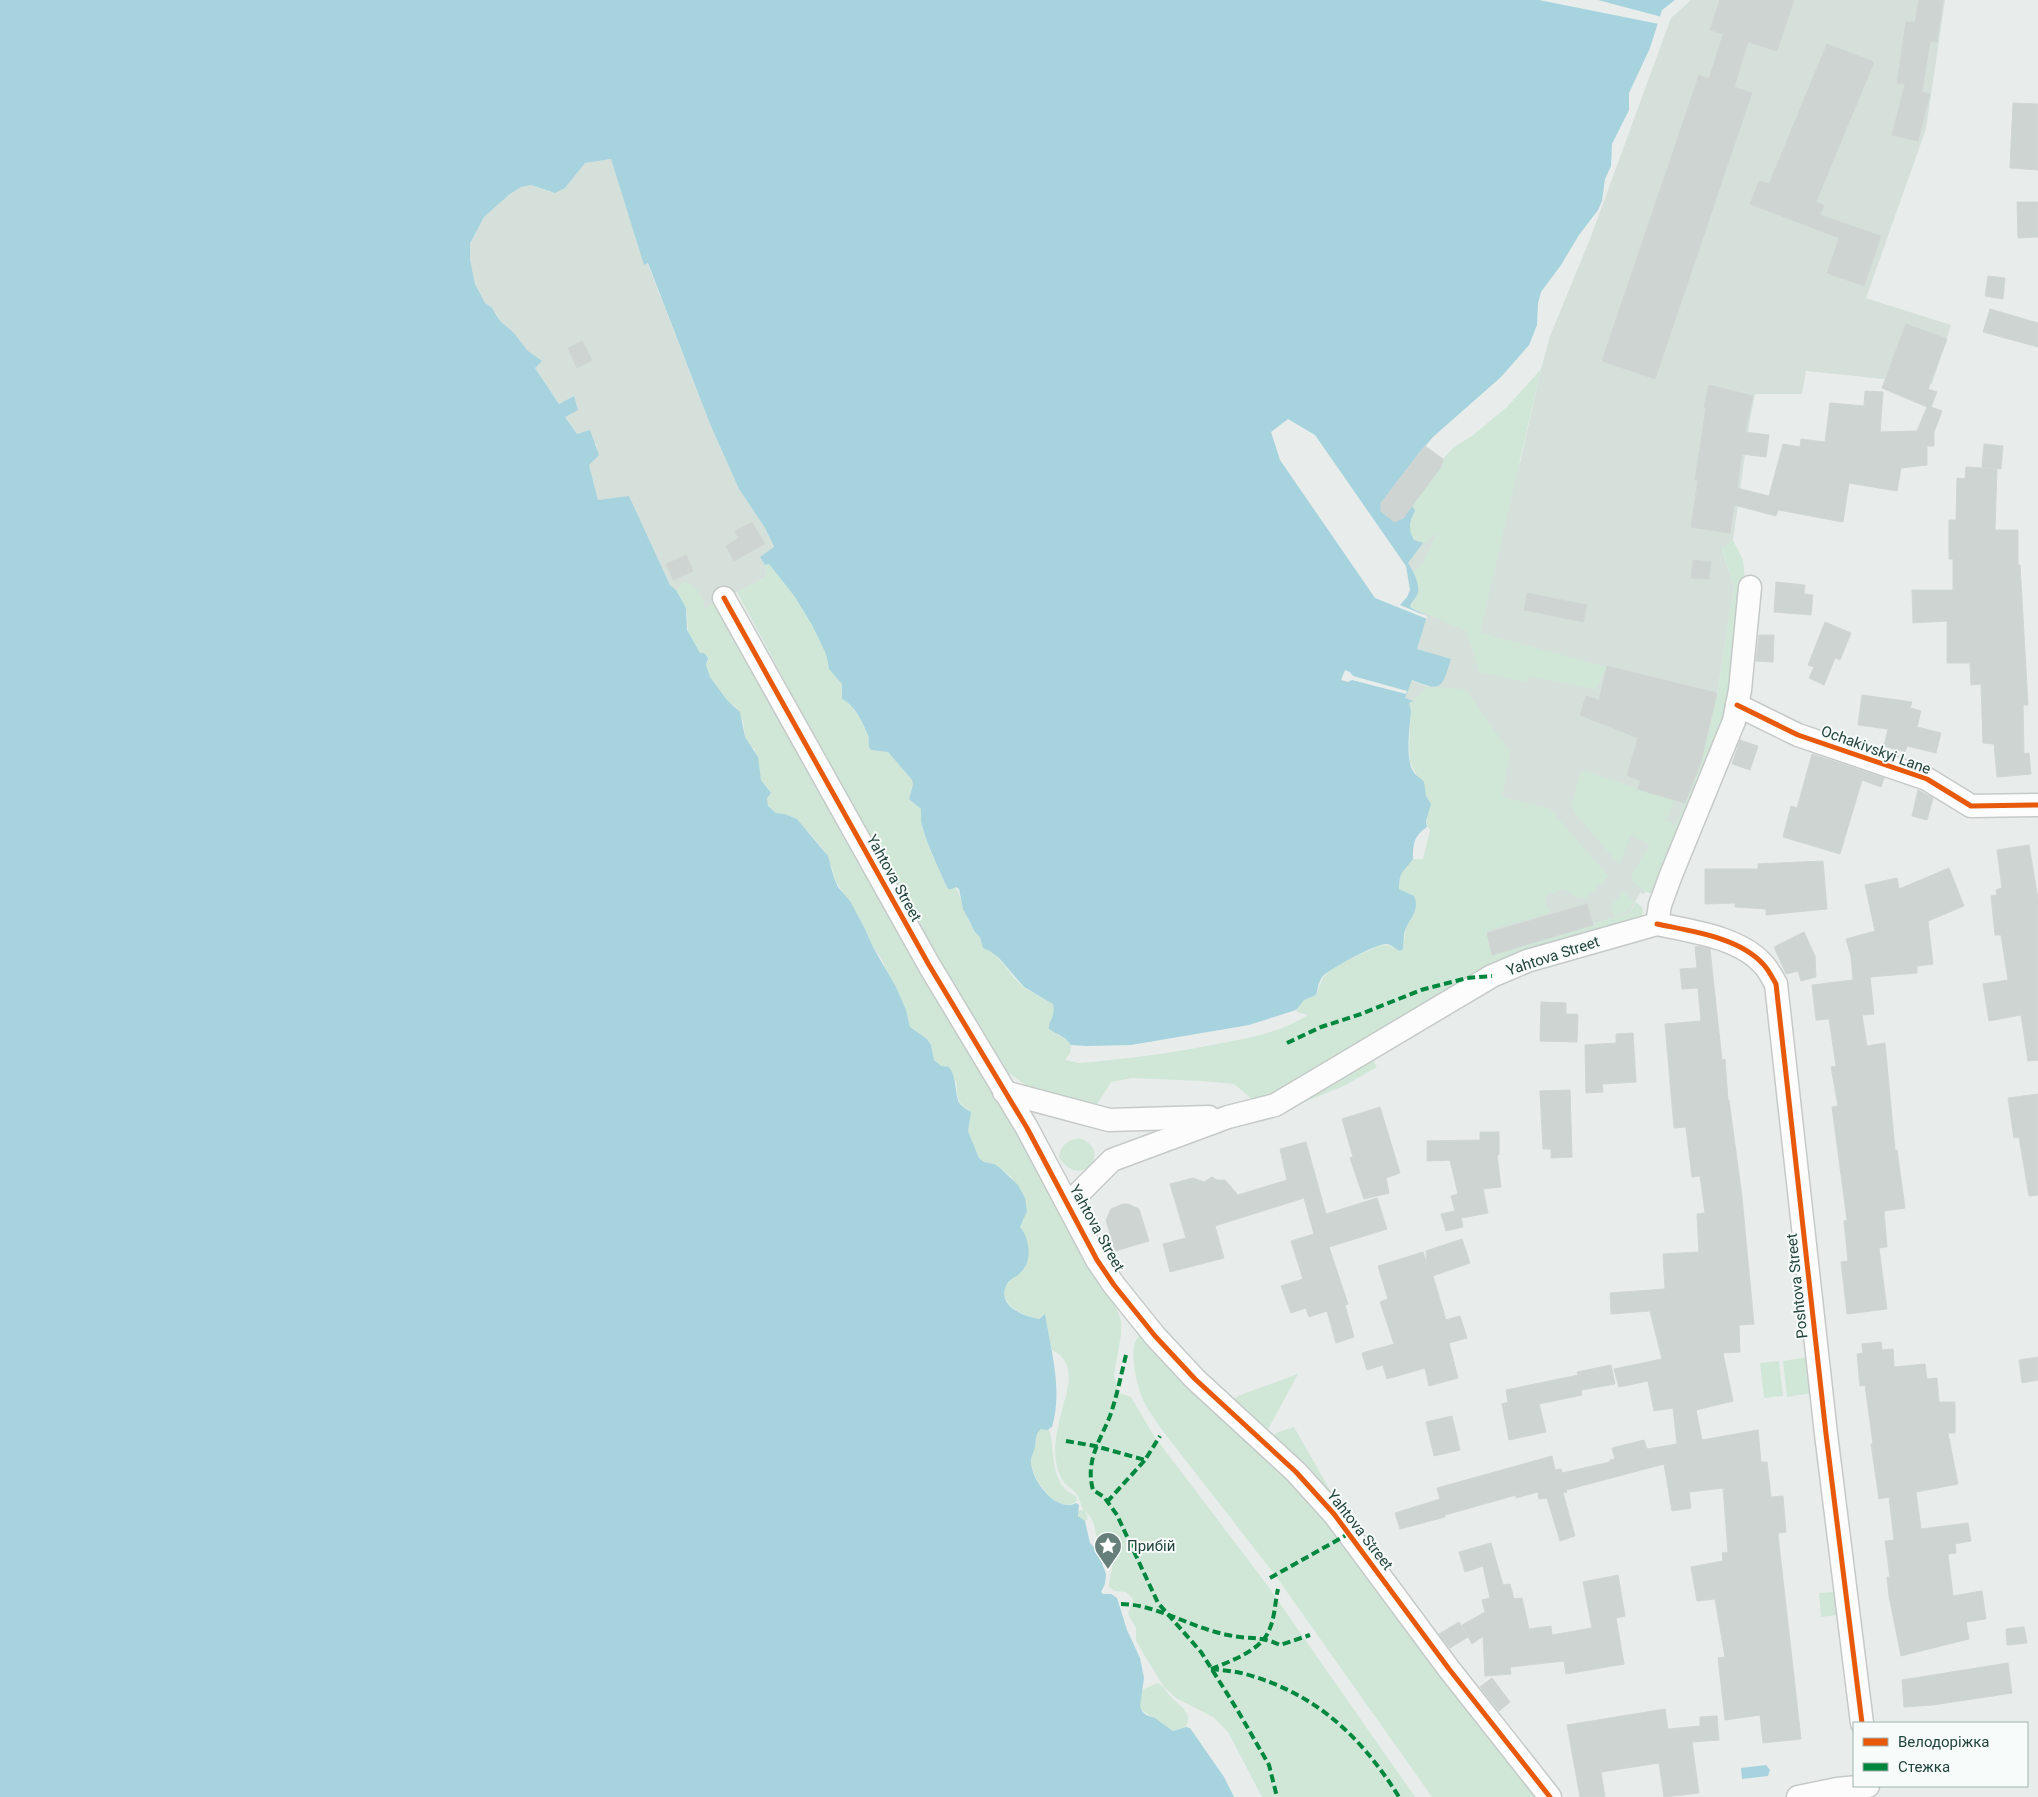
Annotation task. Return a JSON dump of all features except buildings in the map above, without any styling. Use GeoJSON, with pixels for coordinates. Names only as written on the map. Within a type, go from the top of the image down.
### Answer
{"type":"FeatureCollection","features":[{"type":"Feature","properties":{"kind":"street"},"geometry":{"type":"LineString","coordinates":[[1657,924],[1660,906],[1670,875],[1734,721],[1750,587]]}},
{"type":"Feature","properties":{"kind":"street","name":"Yahtova Street"},"geometry":{"type":"LineString","coordinates":[[724,598],[928,965],[1004,1092],[1028,1128],[1097,1260],[1139,1317],[1195,1379],[1296,1472],[1334,1514],[1449,1669],[1550,1797]]}},
{"type":"Feature","properties":{"kind":"street","name":"Ochakivskyi Lane"},"geometry":{"type":"LineString","coordinates":[[1737,705],[1798,735],[1927,779],[1971,806],[2038,805]]}},
{"type":"Feature","properties":{"kind":"street","name":"Yahtova Street"},"geometry":{"type":"LineString","coordinates":[[1068,1204],[1112,1160],[1228,1117],[1275,1105],[1492,976],[1527,961],[1657,924]]}},
{"type":"Feature","properties":{"kind":"street","name":"Poshtova Street"},"geometry":{"type":"LineString","coordinates":[[1657,924],[1721,939],[1746,951],[1763,964],[1776,984],[1826,1434],[1862,1722]]}},
{"type":"Feature","properties":{"kind":"street"},"geometry":{"type":"LineString","coordinates":[[1004,1092],[1109,1120],[1228,1117]]}},
{"type":"Feature","properties":{"kind":"street"},"geometry":{"type":"LineString","coordinates":[[1798,1797],[1837,1789],[1858,1787]]}},
{"type":"Feature","properties":{"kind":"shaded area"},"geometry":{"type":"Polygon","coordinates":[[[1691,0],[1945,0],[1926,129],[1866,298],[1951,325],[1932,384],[1806,371],[1802,394],[1755,394],[1733,540],[1722,549],[1734,587],[1718,689],[1701,762],[1676,826],[1644,894],[1640,893],[1629,913],[1492,955],[1430,830],[1411,711],[1405,698],[1411,680],[1428,687],[1451,660],[1417,649],[1418,589],[1412,569],[1408,563],[1412,506],[1441,467],[1443,459],[1460,450],[1520,463],[1550,336],[1590,239],[1671,18],[1691,0]]]}},
{"type":"Feature","properties":{"kind":"shaded area"},"geometry":{"type":"Polygon","coordinates":[[[611,159],[644,264],[647,262],[710,424],[739,489],[765,528],[774,548],[760,557],[765,565],[766,577],[701,611],[670,585],[629,497],[598,500],[589,465],[597,446],[595,443],[577,434],[565,417],[574,396],[559,404],[535,368],[541,361],[528,351],[514,333],[500,321],[496,313],[484,303],[475,284],[470,259],[470,245],[484,217],[510,194],[521,187],[531,185],[550,192],[565,188],[585,163],[611,159]]]}},
{"type":"Feature","properties":{"kind":"green space"},"geometry":{"type":"Polygon","coordinates":[[[1541,369],[1480,633],[1607,667],[1596,689],[1529,676],[1527,682],[1479,672],[1467,631],[1410,607],[1417,595],[1418,589],[1413,572],[1423,563],[1436,535],[1436,531],[1433,536],[1423,543],[1414,540],[1410,531],[1412,506],[1438,471],[1443,459],[1453,448],[1473,435],[1507,407],[1541,369]]]}},
{"type":"Feature","properties":{"kind":"green space"},"geometry":{"type":"Polygon","coordinates":[[[1733,540],[1743,560],[1746,590],[1735,689],[1655,893],[1648,893],[1632,880],[1632,874],[1650,844],[1631,835],[1619,865],[1575,813],[1572,803],[1582,771],[1674,800],[1666,821],[1676,825],[1701,762],[1718,689],[1734,587],[1722,548],[1733,540]]]}},
{"type":"Feature","properties":{"kind":"green space"},"geometry":{"type":"Polygon","coordinates":[[[769,564],[795,597],[812,625],[826,654],[828,665],[842,684],[842,696],[853,709],[865,729],[871,750],[888,752],[912,780],[913,785],[909,799],[921,809],[922,828],[932,855],[948,889],[955,887],[957,889],[971,925],[1023,987],[1053,1004],[1055,1014],[1052,1021],[1057,1035],[1066,1039],[1071,1045],[1070,1053],[1065,1060],[1079,1063],[1186,1050],[1277,1030],[1308,1015],[1297,1012],[1297,1007],[1304,1000],[1316,995],[1323,977],[1337,965],[1379,946],[1386,945],[1403,949],[1406,927],[1411,920],[1406,893],[1399,889],[1400,878],[1413,859],[1423,859],[1430,830],[1427,824],[1427,817],[1431,804],[1410,762],[1411,711],[1409,703],[1428,687],[1465,689],[1510,752],[1502,796],[1549,808],[1608,876],[1586,898],[1575,897],[1563,889],[1547,895],[1545,902],[1550,913],[1487,931],[1492,955],[1629,913],[1636,902],[1642,907],[1643,913],[1639,919],[1566,945],[1258,1104],[1234,1084],[1132,1078],[1111,1082],[1096,1106],[1041,1096],[1009,1073],[999,1061],[936,960],[832,768],[828,768],[810,734],[811,730],[737,592],[766,577],[765,565],[769,564]]]}},
{"type":"Feature","properties":{"kind":"green space"},"geometry":{"type":"Polygon","coordinates":[[[687,582],[694,586],[699,593],[704,609],[715,603],[758,682],[1040,1171],[1105,1291],[1116,1306],[1121,1321],[1121,1335],[1114,1375],[1119,1393],[1131,1397],[1154,1436],[1265,1582],[1415,1797],[1262,1797],[1228,1732],[1213,1717],[1176,1698],[1164,1687],[1143,1653],[1136,1640],[1136,1628],[1128,1614],[1133,1599],[1126,1592],[1115,1591],[1109,1587],[1112,1566],[1110,1558],[1098,1543],[1090,1516],[1085,1511],[1088,1519],[1085,1521],[1079,1518],[1078,1511],[1083,1510],[1079,1499],[1063,1481],[1057,1467],[1055,1444],[1068,1386],[1069,1374],[1067,1365],[1062,1357],[1052,1350],[1044,1316],[1037,1319],[1023,1314],[1011,1306],[1005,1294],[1010,1280],[1023,1271],[1026,1266],[1028,1255],[1027,1242],[1020,1227],[1024,1219],[1012,1178],[999,1167],[984,1162],[979,1158],[968,1131],[969,1110],[959,1101],[956,1081],[934,1060],[931,1045],[927,1039],[910,1027],[908,1017],[881,958],[834,878],[824,850],[797,819],[785,814],[776,813],[768,806],[767,798],[771,793],[761,780],[755,750],[747,743],[743,721],[736,707],[727,700],[710,677],[706,665],[708,661],[704,653],[700,653],[688,635],[687,614],[676,590],[682,583],[687,582]]]}},
{"type":"Feature","properties":{"kind":"green space"},"geometry":{"type":"Polygon","coordinates":[[[1623,892],[1634,901],[1629,910],[1614,917],[1611,906],[1623,892]]]}},
{"type":"Feature","properties":{"kind":"green space"},"geometry":{"type":"Polygon","coordinates":[[[1372,1058],[1377,1067],[1346,1085],[1280,1112],[1372,1058]]]}},
{"type":"Feature","properties":{"kind":"green space"},"geometry":{"type":"Polygon","coordinates":[[[1079,1138],[1089,1144],[1094,1151],[1094,1159],[1084,1170],[1067,1167],[1059,1157],[1061,1149],[1065,1144],[1079,1138]]]}},
{"type":"Feature","properties":{"kind":"green space"},"geometry":{"type":"Polygon","coordinates":[[[1139,1336],[1142,1336],[1294,1478],[1545,1797],[1432,1797],[1275,1575],[1150,1412],[1141,1394],[1134,1367],[1135,1341],[1139,1336]]]}},
{"type":"Feature","properties":{"kind":"green space"},"geometry":{"type":"Polygon","coordinates":[[[1808,1357],[1812,1393],[1787,1397],[1783,1361],[1808,1357]]]}},
{"type":"Feature","properties":{"kind":"green space"},"geometry":{"type":"Polygon","coordinates":[[[1779,1361],[1783,1396],[1764,1398],[1760,1363],[1779,1361]]]}},
{"type":"Feature","properties":{"kind":"green space"},"geometry":{"type":"Polygon","coordinates":[[[1298,1374],[1265,1435],[1229,1402],[1240,1395],[1298,1374]]]}},
{"type":"Feature","properties":{"kind":"green space"},"geometry":{"type":"Polygon","coordinates":[[[1294,1427],[1335,1499],[1272,1441],[1276,1433],[1294,1427]]]}},
{"type":"Feature","properties":{"kind":"green space"},"geometry":{"type":"Polygon","coordinates":[[[1042,1428],[1049,1429],[1057,1476],[1067,1491],[1076,1496],[1077,1501],[1070,1505],[1054,1500],[1040,1485],[1032,1468],[1031,1458],[1036,1437],[1042,1428]]]}},
{"type":"Feature","properties":{"kind":"green space"},"geometry":{"type":"Polygon","coordinates":[[[1834,1592],[1837,1615],[1821,1617],[1819,1593],[1834,1592]]]}},
{"type":"Feature","properties":{"kind":"green space"},"geometry":{"type":"Polygon","coordinates":[[[1157,1683],[1187,1713],[1188,1722],[1186,1727],[1173,1731],[1141,1709],[1142,1690],[1157,1683]]]}},
{"type":"Feature","properties":{"kind":"water"},"geometry":{"type":"Polygon","coordinates":[[[0,0],[1675,0],[1662,10],[1650,48],[1629,93],[1629,110],[1612,144],[1611,166],[1605,179],[1602,201],[1598,210],[1541,292],[1538,303],[1537,325],[1529,345],[1501,377],[1433,437],[1381,503],[1381,511],[1395,522],[1403,518],[1412,506],[1415,511],[1411,518],[1410,530],[1414,540],[1423,543],[1408,563],[1416,577],[1418,586],[1418,593],[1410,607],[1427,616],[1417,649],[1451,659],[1445,677],[1439,685],[1435,687],[1429,686],[1412,680],[1405,698],[1413,701],[1409,703],[1411,711],[1410,761],[1415,774],[1424,782],[1426,796],[1431,804],[1426,821],[1427,827],[1417,837],[1414,844],[1413,859],[1400,879],[1399,889],[1414,896],[1416,901],[1414,913],[1405,930],[1403,949],[1400,951],[1387,944],[1353,957],[1326,973],[1322,977],[1316,995],[1304,1000],[1296,1010],[1249,1025],[1131,1045],[1071,1045],[1066,1039],[1049,1029],[1054,1013],[1053,1004],[1024,987],[999,958],[983,948],[980,937],[975,932],[963,909],[959,889],[956,887],[948,889],[923,828],[921,809],[909,799],[913,785],[912,780],[888,752],[871,750],[868,735],[861,719],[851,705],[842,699],[842,684],[829,669],[826,654],[812,625],[795,597],[769,564],[765,565],[760,557],[774,547],[765,528],[739,489],[710,424],[648,263],[644,265],[611,159],[585,163],[565,188],[555,193],[531,185],[521,187],[484,217],[470,244],[470,259],[475,284],[485,303],[492,308],[500,321],[514,333],[528,351],[542,361],[535,368],[559,404],[574,396],[578,410],[565,417],[577,434],[590,430],[599,455],[589,465],[598,500],[629,496],[670,585],[676,590],[686,608],[687,630],[700,653],[704,653],[708,658],[706,665],[710,677],[727,700],[740,712],[745,737],[758,757],[761,780],[771,793],[767,798],[768,806],[776,813],[785,814],[797,819],[828,856],[838,887],[850,901],[896,987],[906,1010],[910,1027],[927,1039],[931,1045],[934,1060],[941,1066],[949,1067],[952,1072],[957,1098],[962,1106],[971,1112],[968,1131],[979,1158],[984,1162],[999,1167],[1018,1185],[1025,1198],[1027,1211],[1020,1227],[1026,1237],[1028,1261],[1020,1273],[1007,1284],[1005,1298],[1012,1308],[1025,1315],[1039,1319],[1045,1314],[1056,1385],[1055,1413],[1052,1427],[1047,1430],[1041,1429],[1036,1437],[1031,1459],[1034,1475],[1052,1499],[1068,1505],[1076,1503],[1079,1505],[1078,1516],[1085,1521],[1090,1543],[1097,1550],[1106,1574],[1105,1584],[1101,1592],[1103,1594],[1111,1594],[1117,1598],[1127,1630],[1140,1658],[1144,1678],[1140,1706],[1142,1711],[1173,1731],[1186,1727],[1190,1728],[1224,1777],[1234,1797],[0,1797],[0,0]]]}},
{"type":"Feature","properties":{"kind":"water"},"geometry":{"type":"Polygon","coordinates":[[[1766,1765],[1770,1770],[1768,1776],[1742,1779],[1741,1768],[1766,1765]]]}},
{"type":"Feature","properties":{"kind":"pier"},"geometry":{"type":"Polygon","coordinates":[[[1539,0],[1598,0],[1662,17],[1659,24],[1539,0]]]}},
{"type":"Feature","properties":{"kind":"pier"},"geometry":{"type":"Polygon","coordinates":[[[1288,419],[1315,435],[1406,566],[1410,590],[1400,605],[1427,616],[1427,619],[1375,598],[1280,460],[1271,432],[1288,419]]]}},
{"type":"Feature","properties":{"kind":"pier"},"geometry":{"type":"Polygon","coordinates":[[[1345,670],[1353,676],[1407,691],[1406,694],[1352,680],[1348,682],[1341,680],[1345,670]]]}},
{"type":"Feature","properties":{"kind":"marked path"},"geometry":{"type":"LineString","coordinates":[[1287,1043],[1321,1027],[1361,1014],[1421,990],[1467,978],[1492,976]]}},
{"type":"Feature","properties":{"kind":"marked path"},"geometry":{"type":"LineString","coordinates":[[1126,1355],[1110,1416],[1092,1460],[1091,1480],[1093,1490],[1104,1497],[1117,1515],[1158,1603],[1201,1652],[1238,1711],[1269,1765],[1277,1797]]}},
{"type":"Feature","properties":{"kind":"marked path"},"geometry":{"type":"LineString","coordinates":[[1066,1441],[1095,1446],[1145,1460],[1160,1436]]}},
{"type":"Feature","properties":{"kind":"marked path"},"geometry":{"type":"LineString","coordinates":[[1107,1502],[1145,1460]]}},
{"type":"Feature","properties":{"kind":"marked path"},"geometry":{"type":"LineString","coordinates":[[1270,1578],[1350,1533]]}},
{"type":"Feature","properties":{"kind":"marked path"},"geometry":{"type":"LineString","coordinates":[[1211,1669],[1245,1654],[1261,1643],[1272,1623],[1278,1589]]}},
{"type":"Feature","properties":{"kind":"marked path"},"geometry":{"type":"LineString","coordinates":[[1121,1604],[1147,1608],[1214,1632],[1266,1640],[1280,1645],[1310,1635]]}},
{"type":"Feature","properties":{"kind":"marked path"},"geometry":{"type":"LineString","coordinates":[[1211,1669],[1241,1673],[1270,1682],[1314,1705],[1352,1736],[1369,1755],[1399,1797]]}},
{"type":"Feature","properties":{"kind":"cycle path"},"geometry":{"type":"LineString","coordinates":[[724,598],[929,965],[1027,1128],[1097,1260],[1114,1285],[1155,1336],[1195,1379],[1296,1472],[1334,1514],[1449,1669],[1550,1797]]}},
{"type":"Feature","properties":{"kind":"cycle path"},"geometry":{"type":"LineString","coordinates":[[1737,705],[1798,735],[1927,779],[1971,806],[2038,805]]}},
{"type":"Feature","properties":{"kind":"cycle path"},"geometry":{"type":"LineString","coordinates":[[1657,924],[1713,936],[1741,947],[1763,964],[1776,984],[1826,1434],[1862,1722]]}},
{"type":"Feature","properties":{"kind":"place","name":"Прибій"},"geometry":{"type":"Point","coordinates":[1108,1570]}}]}
